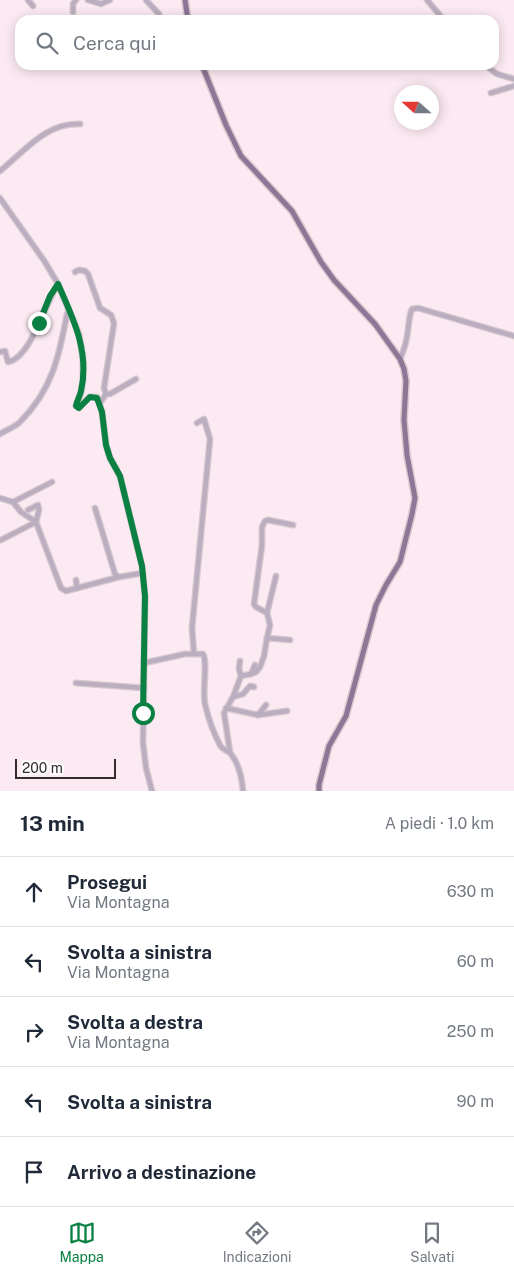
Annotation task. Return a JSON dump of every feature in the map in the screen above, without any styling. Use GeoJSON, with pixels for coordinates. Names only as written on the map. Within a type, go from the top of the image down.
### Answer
{"type":"FeatureCollection","features":[{"type":"Feature","properties":{"kind":"main road"},"geometry":{"type":"LineString","coordinates":[[185,0],[187,15]]}},
{"type":"Feature","properties":{"kind":"main road"},"geometry":{"type":"LineString","coordinates":[[204,70],[226,125],[241,156],[292,211],[321,262],[334,280],[375,324],[400,359],[406,381],[404,420],[407,455],[414,488],[413,506],[400,562],[376,605],[346,716],[329,746],[319,791]]}},
{"type":"Feature","properties":{"kind":"street"},"geometry":{"type":"LineString","coordinates":[[28,0],[33,6]]}},
{"type":"Feature","properties":{"kind":"street"},"geometry":{"type":"LineString","coordinates":[[73,12],[76,0]]}},
{"type":"Feature","properties":{"kind":"street"},"geometry":{"type":"LineString","coordinates":[[88,0],[101,4],[110,0]]}},
{"type":"Feature","properties":{"kind":"street"},"geometry":{"type":"LineString","coordinates":[[146,0],[159,14]]}},
{"type":"Feature","properties":{"kind":"street"},"geometry":{"type":"LineString","coordinates":[[427,0],[440,15]]}},
{"type":"Feature","properties":{"kind":"street"},"geometry":{"type":"LineString","coordinates":[[492,70],[514,79]]}},
{"type":"Feature","properties":{"kind":"street"},"geometry":{"type":"LineString","coordinates":[[492,93],[514,86]]}},
{"type":"Feature","properties":{"kind":"street"},"geometry":{"type":"LineString","coordinates":[[0,171],[42,135],[57,127],[80,124]]}},
{"type":"Feature","properties":{"kind":"street"},"geometry":{"type":"LineString","coordinates":[[0,198],[45,262],[58,284],[79,334],[83,359],[81,392],[76,406],[78,410],[90,397],[97,398],[100,402],[106,445],[110,458],[120,476],[143,573],[145,596],[143,743],[146,768],[152,791]]}},
{"type":"Feature","properties":{"kind":"street"},"geometry":{"type":"LineString","coordinates":[[75,272],[79,270],[85,271],[88,274],[100,308],[111,315],[114,323],[104,388],[106,394]]}},
{"type":"Feature","properties":{"kind":"street"},"geometry":{"type":"LineString","coordinates":[[0,352],[5,351],[8,362],[15,361],[28,346],[50,296],[58,284]]}},
{"type":"Feature","properties":{"kind":"street"},"geometry":{"type":"LineString","coordinates":[[400,359],[408,332],[409,315],[412,309],[418,308],[514,336]]}},
{"type":"Feature","properties":{"kind":"street"},"geometry":{"type":"LineString","coordinates":[[0,434],[19,423],[40,397],[54,372],[69,311]]}},
{"type":"Feature","properties":{"kind":"street"},"geometry":{"type":"LineString","coordinates":[[100,402],[106,394],[110,394],[136,380]]}},
{"type":"Feature","properties":{"kind":"street"},"geometry":{"type":"LineString","coordinates":[[194,654],[192,628],[210,439],[204,419],[197,423]]}},
{"type":"Feature","properties":{"kind":"street"},"geometry":{"type":"LineString","coordinates":[[13,502],[52,482]]}},
{"type":"Feature","properties":{"kind":"street"},"geometry":{"type":"LineString","coordinates":[[0,498],[13,502],[21,512],[36,522]]}},
{"type":"Feature","properties":{"kind":"street"},"geometry":{"type":"LineString","coordinates":[[28,510],[38,505],[39,510],[36,522],[61,588],[66,591],[119,577],[143,573]]}},
{"type":"Feature","properties":{"kind":"street"},"geometry":{"type":"LineString","coordinates":[[95,508],[115,574],[119,577]]}},
{"type":"Feature","properties":{"kind":"street"},"geometry":{"type":"LineString","coordinates":[[267,613],[254,604],[262,545],[262,527],[265,521],[268,520],[293,525]]}},
{"type":"Feature","properties":{"kind":"street"},"geometry":{"type":"LineString","coordinates":[[1,540],[36,522]]}},
{"type":"Feature","properties":{"kind":"street"},"geometry":{"type":"LineString","coordinates":[[241,676],[256,672],[260,667],[270,624],[267,613],[276,576]]}},
{"type":"Feature","properties":{"kind":"street"},"geometry":{"type":"LineString","coordinates":[[76,580],[77,588]]}},
{"type":"Feature","properties":{"kind":"street"},"geometry":{"type":"LineString","coordinates":[[267,638],[290,640]]}},
{"type":"Feature","properties":{"kind":"street"},"geometry":{"type":"LineString","coordinates":[[144,663],[203,654],[205,657],[205,704],[220,746],[230,752]]}},
{"type":"Feature","properties":{"kind":"street"},"geometry":{"type":"LineString","coordinates":[[240,661],[239,669],[241,676],[224,713],[230,752],[241,774],[243,791]]}},
{"type":"Feature","properties":{"kind":"street"},"geometry":{"type":"LineString","coordinates":[[251,674],[255,665]]}},
{"type":"Feature","properties":{"kind":"street"},"geometry":{"type":"LineString","coordinates":[[76,683],[144,688]]}},
{"type":"Feature","properties":{"kind":"street"},"geometry":{"type":"LineString","coordinates":[[233,697],[243,694],[250,686],[254,687]]}},
{"type":"Feature","properties":{"kind":"street"},"geometry":{"type":"LineString","coordinates":[[258,715],[266,705]]}},
{"type":"Feature","properties":{"kind":"street"},"geometry":{"type":"LineString","coordinates":[[226,708],[258,715],[287,711]]}},
{"type":"Feature","properties":{"kind":"route"},"geometry":{"type":"LineString","coordinates":[[39,323],[50,296],[58,284],[79,334],[83,359],[83,380],[76,406],[79,408],[90,397],[97,398],[100,402],[106,445],[110,458],[120,476],[142,566],[145,596],[143,713]]}}]}
